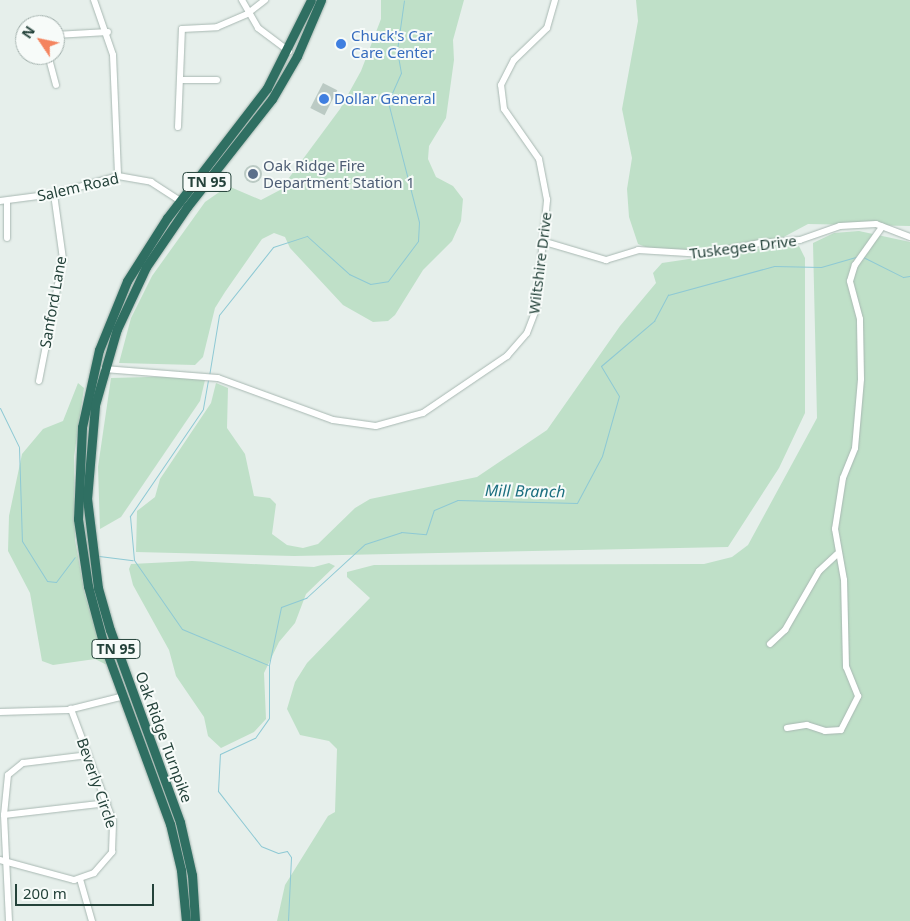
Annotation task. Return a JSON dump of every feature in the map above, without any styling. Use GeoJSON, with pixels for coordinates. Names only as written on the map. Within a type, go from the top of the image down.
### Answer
{"type":"FeatureCollection","features":[{"type":"Feature","properties":{"kind":"highway","name":"Oak Ridge Turnpike"},"geometry":{"type":"LineString","coordinates":[[293,53],[311,0]]}},
{"type":"Feature","properties":{"kind":"highway","name":"Oak Ridge Turnpike"},"geometry":{"type":"LineString","coordinates":[[195,921],[192,875],[180,822],[128,695],[103,642],[84,568],[78,466],[86,398],[94,367],[127,281],[183,204],[222,156],[264,110],[321,0]]}},
{"type":"Feature","properties":{"kind":"highway","name":"Oak Ridge Turnpike"},"geometry":{"type":"LineString","coordinates":[[183,204],[138,284],[104,369],[88,467],[90,538],[98,588],[128,695],[173,832],[186,921]]}},
{"type":"Feature","properties":{"kind":"highway"},"geometry":{"type":"LineString","coordinates":[[94,367],[104,369]]}},
{"type":"Feature","properties":{"kind":"highway"},"geometry":{"type":"LineString","coordinates":[[78,466],[88,467]]}},
{"type":"Feature","properties":{"kind":"street"},"geometry":{"type":"LineString","coordinates":[[94,0],[108,32],[114,70],[118,176]]}},
{"type":"Feature","properties":{"kind":"street"},"geometry":{"type":"LineString","coordinates":[[242,0],[247,14],[266,35],[293,53]]}},
{"type":"Feature","properties":{"kind":"street"},"geometry":{"type":"LineString","coordinates":[[178,127],[182,30],[211,29],[247,14],[265,0]]}},
{"type":"Feature","properties":{"kind":"street","name":"Wiltshire Drive"},"geometry":{"type":"LineString","coordinates":[[104,369],[215,377],[351,424],[384,425],[415,417],[488,371],[522,339],[536,309],[545,242],[547,200],[543,170],[508,116],[501,91],[507,70],[547,28],[554,0]]}},
{"type":"Feature","properties":{"kind":"street"},"geometry":{"type":"LineString","coordinates":[[65,34],[108,32]]}},
{"type":"Feature","properties":{"kind":"street"},"geometry":{"type":"LineString","coordinates":[[51,65],[56,84]]}},
{"type":"Feature","properties":{"kind":"street"},"geometry":{"type":"LineString","coordinates":[[180,80],[217,80]]}},
{"type":"Feature","properties":{"kind":"street","name":"Salem Road"},"geometry":{"type":"LineString","coordinates":[[3,200],[54,194],[118,176],[151,182],[183,204]]}},
{"type":"Feature","properties":{"kind":"street","name":"Sanford Lane"},"geometry":{"type":"LineString","coordinates":[[39,381],[63,259],[54,194]]}},
{"type":"Feature","properties":{"kind":"street"},"geometry":{"type":"LineString","coordinates":[[3,200],[6,238]]}},
{"type":"Feature","properties":{"kind":"street","name":"Tuskegee Drive"},"geometry":{"type":"LineString","coordinates":[[545,242],[606,260],[638,250],[704,254],[760,243],[800,240],[840,226],[882,227],[910,237]]}},
{"type":"Feature","properties":{"kind":"street"},"geometry":{"type":"LineString","coordinates":[[787,728],[807,725],[825,731],[841,730],[858,696],[847,674],[844,580],[837,554],[837,516],[843,478],[855,448],[861,379],[860,319],[849,288],[855,265],[882,227]]}},
{"type":"Feature","properties":{"kind":"street"},"geometry":{"type":"LineString","coordinates":[[770,644],[785,630],[819,571],[837,554]]}},
{"type":"Feature","properties":{"kind":"street"},"geometry":{"type":"LineString","coordinates":[[0,712],[71,709],[128,695]]}},
{"type":"Feature","properties":{"kind":"street","name":"Beverly Circle"},"geometry":{"type":"LineString","coordinates":[[71,709],[107,802],[115,830],[112,852],[99,869],[80,879]]}},
{"type":"Feature","properties":{"kind":"street"},"geometry":{"type":"LineString","coordinates":[[9,921],[2,861],[6,780],[16,766],[89,755]]}},
{"type":"Feature","properties":{"kind":"street"},"geometry":{"type":"LineString","coordinates":[[4,815],[107,802]]}},
{"type":"Feature","properties":{"kind":"street"},"geometry":{"type":"LineString","coordinates":[[2,861],[52,877],[80,879],[92,921]]}},
{"type":"Feature","properties":{"kind":"green space"},"geometry":{"type":"Polygon","coordinates":[[[381,0],[464,0],[453,40],[454,60],[446,118],[429,146],[428,159],[436,177],[453,186],[463,199],[461,221],[452,241],[423,270],[395,315],[388,321],[373,322],[343,305],[290,248],[285,237],[274,233],[262,239],[215,308],[203,357],[195,365],[119,363],[131,318],[152,276],[205,202],[228,186],[261,200],[280,190],[340,109],[361,71],[381,19],[381,0]]]}},
{"type":"Feature","properties":{"kind":"green space"},"geometry":{"type":"Polygon","coordinates":[[[636,0],[910,0],[910,226],[808,224],[778,240],[704,251],[648,248],[638,244],[629,217],[627,189],[632,158],[622,109],[638,21],[636,0]]]}},
{"type":"Feature","properties":{"kind":"green space"},"geometry":{"type":"Polygon","coordinates":[[[859,231],[910,242],[910,921],[277,921],[285,885],[328,816],[335,812],[337,749],[329,741],[300,735],[287,709],[295,682],[307,663],[370,598],[347,577],[347,572],[374,565],[704,564],[732,557],[748,545],[817,418],[813,243],[834,233],[859,231]]]}},
{"type":"Feature","properties":{"kind":"green space"},"geometry":{"type":"Polygon","coordinates":[[[790,244],[799,246],[805,258],[805,413],[779,468],[728,547],[294,556],[136,552],[137,511],[155,497],[160,479],[211,403],[216,383],[228,388],[227,428],[245,454],[254,496],[270,498],[276,504],[272,534],[287,545],[303,548],[318,544],[355,508],[370,499],[477,477],[547,430],[620,326],[656,283],[653,273],[662,263],[790,244]]]}},
{"type":"Feature","properties":{"kind":"green space"},"geometry":{"type":"Polygon","coordinates":[[[185,376],[205,380],[200,401],[121,517],[100,529],[98,467],[111,378],[185,376]]]}},
{"type":"Feature","properties":{"kind":"green space"},"geometry":{"type":"Polygon","coordinates":[[[78,383],[84,388],[74,457],[75,540],[85,595],[107,665],[95,659],[53,665],[42,661],[30,593],[8,551],[9,516],[22,454],[43,429],[63,421],[78,383]]]}},
{"type":"Feature","properties":{"kind":"green space"},"geometry":{"type":"Polygon","coordinates":[[[192,561],[314,567],[329,563],[335,566],[306,594],[295,623],[279,642],[264,673],[266,719],[254,732],[221,748],[208,736],[204,717],[176,676],[169,650],[133,585],[129,569],[131,564],[192,561]]]}},
{"type":"Feature","properties":{"kind":"building","name":"Dollar General"},"geometry":{"type":"Polygon","coordinates":[[[323,83],[337,90],[325,115],[310,108],[323,83]]]}},
{"type":"Feature","properties":{"kind":"building","name":"Oak Ridge Fire Department Station 1"},"geometry":{"type":"Polygon","coordinates":[[[249,165],[257,165],[262,170],[260,181],[249,183],[244,178],[244,170],[249,165]]]}},
{"type":"Feature","properties":{"kind":"waterway"},"geometry":{"type":"LineString","coordinates":[[209,376],[219,315],[273,247],[307,236],[349,274],[370,284],[388,281],[418,241],[419,222],[388,102],[401,73],[397,50],[404,0]]}},
{"type":"Feature","properties":{"kind":"waterway","name":"Mill Branch"},"geometry":{"type":"LineString","coordinates":[[288,921],[291,857],[287,851],[278,853],[261,846],[218,791],[220,754],[255,738],[269,718],[269,665],[281,607],[306,598],[365,544],[401,532],[426,534],[434,510],[457,500],[577,503],[602,456],[619,396],[601,366],[654,321],[668,295],[774,266],[821,267],[857,257]]}},
{"type":"Feature","properties":{"kind":"waterway","name":"Mill Branch"},"geometry":{"type":"LineString","coordinates":[[863,257],[903,277],[910,276]]}},
{"type":"Feature","properties":{"kind":"waterway"},"geometry":{"type":"LineString","coordinates":[[208,380],[203,409],[130,516],[134,560],[182,629],[268,665]]}},
{"type":"Feature","properties":{"kind":"waterway"},"geometry":{"type":"LineString","coordinates":[[0,408],[19,447],[22,541],[47,581],[56,582],[75,557]]}},
{"type":"Feature","properties":{"kind":"waterway"},"geometry":{"type":"LineString","coordinates":[[99,556],[133,560]]}},
{"type":"Feature","properties":{"kind":"place","name":"Chuck's Car Care Center"},"geometry":{"type":"Point","coordinates":[341,44]}},
{"type":"Feature","properties":{"kind":"place","name":"Dollar General"},"geometry":{"type":"Point","coordinates":[324,99]}},
{"type":"Feature","properties":{"kind":"place","name":"Oak Ridge Fire Department Station 1"},"geometry":{"type":"Point","coordinates":[253,174]}}]}
